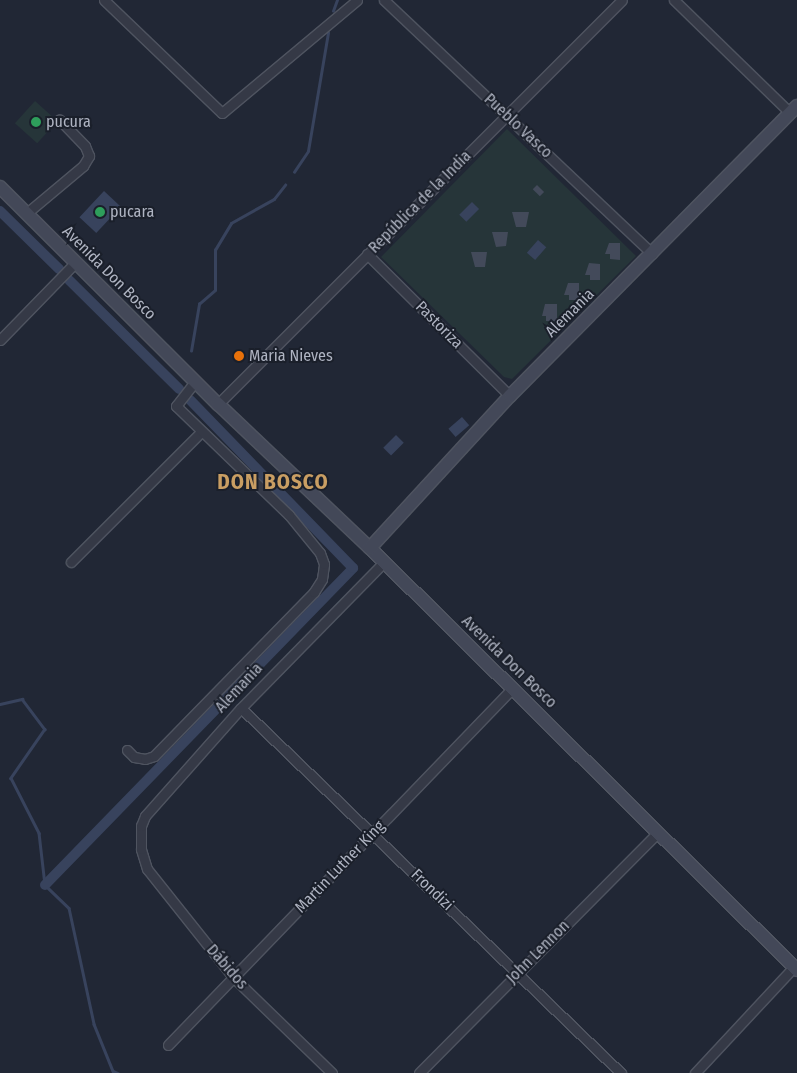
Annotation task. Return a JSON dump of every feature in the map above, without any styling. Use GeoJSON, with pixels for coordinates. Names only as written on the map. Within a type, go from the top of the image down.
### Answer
{"type":"FeatureCollection","features":[{"type":"Feature","properties":{"kind":"main road","name":"Alemania"},"geometry":{"type":"LineString","coordinates":[[370,548],[510,396],[794,109]]}},
{"type":"Feature","properties":{"kind":"main road","name":"Avenida Don Bosco"},"geometry":{"type":"LineString","coordinates":[[0,187],[28,212],[75,263],[195,382],[370,548],[796,969]]}},
{"type":"Feature","properties":{"kind":"street"},"geometry":{"type":"LineString","coordinates":[[104,0],[222,114],[357,0]]}},
{"type":"Feature","properties":{"kind":"street","name":"Pueblo Vasco"},"geometry":{"type":"LineString","coordinates":[[384,0],[508,114],[652,253]]}},
{"type":"Feature","properties":{"kind":"street","name":"República de la India"},"geometry":{"type":"LineString","coordinates":[[218,404],[622,0]]}},
{"type":"Feature","properties":{"kind":"street"},"geometry":{"type":"LineString","coordinates":[[674,0],[794,109]]}},
{"type":"Feature","properties":{"kind":"street"},"geometry":{"type":"LineString","coordinates":[[28,212],[83,166],[89,156],[85,146],[59,119]]}},
{"type":"Feature","properties":{"kind":"street","name":"Pastoriza"},"geometry":{"type":"LineString","coordinates":[[368,254],[510,396]]}},
{"type":"Feature","properties":{"kind":"street"},"geometry":{"type":"LineString","coordinates":[[0,340],[75,263]]}},
{"type":"Feature","properties":{"kind":"street"},"geometry":{"type":"LineString","coordinates":[[71,562],[201,432],[176,406],[195,382]]}},
{"type":"Feature","properties":{"kind":"street","name":"Alemania"},"geometry":{"type":"LineString","coordinates":[[127,750],[134,757],[145,759],[154,756],[314,592],[322,579],[324,564],[320,553],[289,515],[201,432]]}},
{"type":"Feature","properties":{"kind":"street","name":"Alemania"},"geometry":{"type":"LineString","coordinates":[[141,848],[145,816],[241,708],[384,562]]}},
{"type":"Feature","properties":{"kind":"street","name":"Martin Luther King"},"geometry":{"type":"LineString","coordinates":[[168,1045],[513,688]]}},
{"type":"Feature","properties":{"kind":"street","name":"Frondizi"},"geometry":{"type":"LineString","coordinates":[[241,708],[621,1073]]}},
{"type":"Feature","properties":{"kind":"street","name":"John Lennon"},"geometry":{"type":"LineString","coordinates":[[419,1073],[658,832]]}},
{"type":"Feature","properties":{"kind":"street","name":"Dábidos"},"geometry":{"type":"LineString","coordinates":[[141,848],[147,869],[233,977],[332,1073]]}},
{"type":"Feature","properties":{"kind":"street"},"geometry":{"type":"LineString","coordinates":[[695,1073],[796,969]]}},
{"type":"Feature","properties":{"kind":"shaded area","name":"pucura"},"geometry":{"type":"Polygon","coordinates":[[[35,101],[57,121],[37,143],[15,123],[35,101]]]}},
{"type":"Feature","properties":{"kind":"shaded area"},"geometry":{"type":"Polygon","coordinates":[[[507,129],[636,256],[512,379],[504,377],[381,257],[507,129]]]}},
{"type":"Feature","properties":{"kind":"water","name":"pucara"},"geometry":{"type":"Polygon","coordinates":[[[104,191],[121,207],[96,233],[79,217],[104,191]]]}},
{"type":"Feature","properties":{"kind":"water"},"geometry":{"type":"Polygon","coordinates":[[[472,202],[479,209],[466,222],[459,215],[472,202]]]}},
{"type":"Feature","properties":{"kind":"water"},"geometry":{"type":"Polygon","coordinates":[[[538,240],[546,247],[535,260],[527,253],[538,240]]]}},
{"type":"Feature","properties":{"kind":"water"},"geometry":{"type":"Polygon","coordinates":[[[462,417],[469,425],[456,437],[448,429],[462,417]]]}},
{"type":"Feature","properties":{"kind":"water"},"geometry":{"type":"Polygon","coordinates":[[[396,435],[404,443],[391,456],[383,448],[396,435]]]}},
{"type":"Feature","properties":{"kind":"building"},"geometry":{"type":"Polygon","coordinates":[[[537,185],[544,192],[540,196],[533,189],[537,185]]]}},
{"type":"Feature","properties":{"kind":"building"},"geometry":{"type":"Polygon","coordinates":[[[512,212],[529,212],[526,227],[516,227],[512,212]]]}},
{"type":"Feature","properties":{"kind":"building"},"geometry":{"type":"Polygon","coordinates":[[[492,232],[508,232],[506,246],[496,247],[492,232]]]}},
{"type":"Feature","properties":{"kind":"building"},"geometry":{"type":"Polygon","coordinates":[[[609,243],[620,243],[620,260],[610,259],[610,254],[605,254],[609,243]]]}},
{"type":"Feature","properties":{"kind":"building"},"geometry":{"type":"Polygon","coordinates":[[[471,252],[487,252],[485,267],[475,267],[471,252]]]}},
{"type":"Feature","properties":{"kind":"building"},"geometry":{"type":"Polygon","coordinates":[[[589,263],[600,264],[600,280],[590,280],[590,275],[585,275],[589,263]]]}},
{"type":"Feature","properties":{"kind":"building"},"geometry":{"type":"Polygon","coordinates":[[[568,283],[579,283],[579,300],[569,300],[569,295],[564,295],[568,283]]]}},
{"type":"Feature","properties":{"kind":"building"},"geometry":{"type":"Polygon","coordinates":[[[545,304],[557,304],[557,321],[546,321],[546,316],[542,316],[545,304]]]}},
{"type":"Feature","properties":{"kind":"waterway"},"geometry":{"type":"LineString","coordinates":[[333,11],[337,0]]}},
{"type":"Feature","properties":{"kind":"waterway"},"geometry":{"type":"LineString","coordinates":[[294,172],[308,151],[328,33]]}},
{"type":"Feature","properties":{"kind":"waterway"},"geometry":{"type":"LineString","coordinates":[[191,351],[199,304],[215,290],[215,250],[231,223],[274,199],[285,185]]}},
{"type":"Feature","properties":{"kind":"waterway"},"geometry":{"type":"LineString","coordinates":[[0,211],[59,269]]}},
{"type":"Feature","properties":{"kind":"waterway"},"geometry":{"type":"LineString","coordinates":[[69,280],[179,389]]}},
{"type":"Feature","properties":{"kind":"waterway"},"geometry":{"type":"LineString","coordinates":[[45,885],[353,568],[190,400]]}},
{"type":"Feature","properties":{"kind":"waterway"},"geometry":{"type":"LineString","coordinates":[[0,704],[22,699],[45,729],[11,778],[39,833],[45,885],[69,908],[94,1024],[113,1071],[118,1073]]}},
{"type":"Feature","properties":{"kind":"place","name":"pucura"},"geometry":{"type":"Point","coordinates":[36,122]}},
{"type":"Feature","properties":{"kind":"place","name":"pucara"},"geometry":{"type":"Point","coordinates":[100,212]}},
{"type":"Feature","properties":{"kind":"place","name":"Maria Nieves"},"geometry":{"type":"Point","coordinates":[239,356]}},
{"type":"Feature","properties":{"kind":"district","name":"DON BOSCO"},"geometry":{"type":"Point","coordinates":[273,482]}}]}
